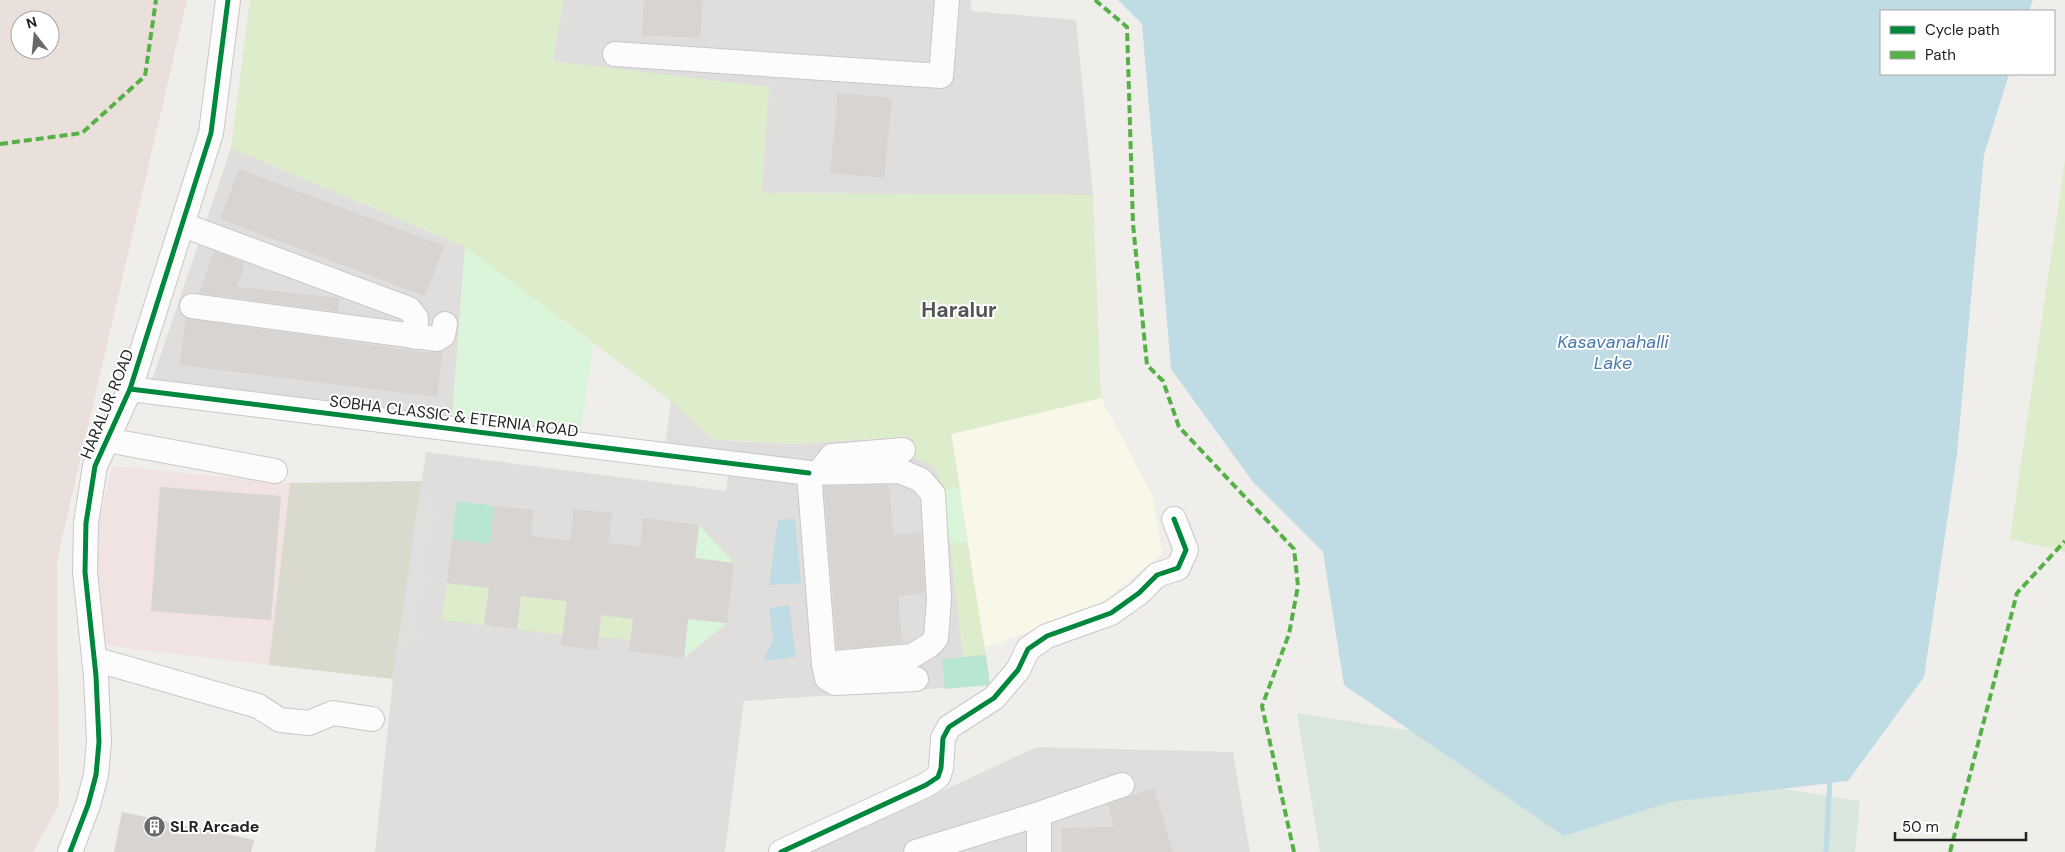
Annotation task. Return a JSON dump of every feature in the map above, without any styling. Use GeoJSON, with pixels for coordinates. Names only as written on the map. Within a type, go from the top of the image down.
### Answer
{"type":"FeatureCollection","features":[{"type":"Feature","properties":{"kind":"street","name":"HARALUR ROAD"},"geometry":{"type":"LineString","coordinates":[[70,852],[88,804],[96,775],[99,742],[94,659],[85,572],[86,523],[95,466],[130,389],[211,133],[228,0]]}},
{"type":"Feature","properties":{"kind":"street"},"geometry":{"type":"LineString","coordinates":[[615,54],[940,76],[947,0]]}},
{"type":"Feature","properties":{"kind":"street"},"geometry":{"type":"LineString","coordinates":[[183,224],[409,309],[416,318],[415,337]]}},
{"type":"Feature","properties":{"kind":"street"},"geometry":{"type":"LineString","coordinates":[[192,306],[415,337],[441,338],[445,324]]}},
{"type":"Feature","properties":{"kind":"street","name":"SOBHA CLASSIC & ETERNIA ROAD"},"geometry":{"type":"LineString","coordinates":[[130,389],[814,473],[900,470],[928,486],[933,494],[939,600],[936,638],[922,651],[912,656],[824,664]]}},
{"type":"Feature","properties":{"kind":"street"},"geometry":{"type":"LineString","coordinates":[[107,440],[275,471]]}},
{"type":"Feature","properties":{"kind":"street"},"geometry":{"type":"LineString","coordinates":[[902,450],[832,456],[814,473],[824,664],[827,678],[835,683],[916,679]]}},
{"type":"Feature","properties":{"kind":"street"},"geometry":{"type":"LineString","coordinates":[[781,852],[926,785],[938,777],[941,768],[943,738],[949,728],[994,698],[1018,670],[1028,649],[1046,636],[1111,613],[1138,593],[1157,575],[1178,568],[1186,550],[1174,519]]}},
{"type":"Feature","properties":{"kind":"street"},"geometry":{"type":"LineString","coordinates":[[94,659],[258,706],[280,720],[313,723],[324,715],[333,714],[372,719]]}},
{"type":"Feature","properties":{"kind":"street"},"geometry":{"type":"LineString","coordinates":[[916,852],[1039,814],[1122,785]]}},
{"type":"Feature","properties":{"kind":"street"},"geometry":{"type":"LineString","coordinates":[[1039,814],[1039,852]]}},
{"type":"Feature","properties":{"kind":"shaded area"},"geometry":{"type":"Polygon","coordinates":[[[0,0],[187,0],[57,560],[59,805],[33,852],[0,852],[0,0]]]}},
{"type":"Feature","properties":{"kind":"shaded area"},"geometry":{"type":"Polygon","coordinates":[[[563,0],[970,0],[972,11],[1076,20],[1093,195],[762,193],[553,61],[563,0]]]}},
{"type":"Feature","properties":{"kind":"shaded area"},"geometry":{"type":"Polygon","coordinates":[[[231,148],[465,247],[452,420],[151,383],[231,148]]]}},
{"type":"Feature","properties":{"kind":"shaded area"},"geometry":{"type":"Polygon","coordinates":[[[1101,398],[1153,497],[1162,554],[1096,607],[984,648],[951,434],[1101,398]]]}},
{"type":"Feature","properties":{"kind":"shaded area"},"geometry":{"type":"Polygon","coordinates":[[[671,401],[713,439],[733,441],[731,459],[664,452],[671,401]]]}},
{"type":"Feature","properties":{"kind":"shaded area"},"geometry":{"type":"Polygon","coordinates":[[[951,434],[990,685],[744,701],[725,852],[375,852],[393,679],[426,452],[726,491],[733,441],[792,444],[951,434]]]}},
{"type":"Feature","properties":{"kind":"shaded area"},"geometry":{"type":"Polygon","coordinates":[[[112,466],[290,483],[269,665],[103,645],[96,536],[112,466]]]}},
{"type":"Feature","properties":{"kind":"shaded area"},"geometry":{"type":"Polygon","coordinates":[[[422,481],[393,679],[269,665],[290,483],[422,481]]]}},
{"type":"Feature","properties":{"kind":"shaded area"},"geometry":{"type":"Polygon","coordinates":[[[419,494],[436,496],[417,644],[399,641],[419,494]]]}},
{"type":"Feature","properties":{"kind":"shaded area"},"geometry":{"type":"Polygon","coordinates":[[[1297,713],[1860,801],[1855,852],[1320,852],[1297,713]]]}},
{"type":"Feature","properties":{"kind":"shaded area"},"geometry":{"type":"Polygon","coordinates":[[[1037,747],[1233,752],[1250,852],[810,852],[1037,747]]]}},
{"type":"Feature","properties":{"kind":"green space"},"geometry":{"type":"Polygon","coordinates":[[[250,0],[563,0],[553,61],[769,87],[762,193],[1093,195],[1101,398],[951,434],[960,488],[943,490],[934,467],[912,457],[910,436],[792,444],[713,439],[671,401],[465,247],[231,148],[250,0]]]}},
{"type":"Feature","properties":{"kind":"green space"},"geometry":{"type":"Polygon","coordinates":[[[2065,159],[2065,552],[2010,539],[2065,159]]]}},
{"type":"Feature","properties":{"kind":"green space"},"geometry":{"type":"Polygon","coordinates":[[[465,247],[593,344],[580,438],[452,420],[465,247]]]}},
{"type":"Feature","properties":{"kind":"green space"},"geometry":{"type":"Polygon","coordinates":[[[960,488],[967,542],[950,544],[943,490],[960,488]]]}},
{"type":"Feature","properties":{"kind":"green space"},"geometry":{"type":"Polygon","coordinates":[[[457,501],[494,506],[490,544],[452,539],[457,501]]]}},
{"type":"Feature","properties":{"kind":"green space"},"geometry":{"type":"Polygon","coordinates":[[[699,525],[734,563],[695,558],[699,525]]]}},
{"type":"Feature","properties":{"kind":"green space"},"geometry":{"type":"Polygon","coordinates":[[[967,542],[986,655],[963,657],[950,544],[967,542]]]}},
{"type":"Feature","properties":{"kind":"green space"},"geometry":{"type":"Polygon","coordinates":[[[447,583],[489,588],[484,625],[442,620],[447,583]]]}},
{"type":"Feature","properties":{"kind":"green space"},"geometry":{"type":"Polygon","coordinates":[[[521,596],[567,601],[563,635],[517,629],[521,596]]]}},
{"type":"Feature","properties":{"kind":"green space"},"geometry":{"type":"Polygon","coordinates":[[[601,615],[633,619],[630,640],[599,637],[601,615]]]}},
{"type":"Feature","properties":{"kind":"green space"},"geometry":{"type":"Polygon","coordinates":[[[688,619],[727,623],[684,658],[688,619]]]}},
{"type":"Feature","properties":{"kind":"green space"},"geometry":{"type":"Polygon","coordinates":[[[986,655],[990,685],[945,689],[942,659],[986,655]]]}},
{"type":"Feature","properties":{"kind":"water","name":"Kasavanahalli Lake"},"geometry":{"type":"Polygon","coordinates":[[[1118,0],[2033,0],[2029,10],[1880,10],[1880,75],[2009,75],[1984,155],[1957,454],[1924,677],[1848,781],[1670,802],[1564,836],[1344,685],[1323,552],[1253,482],[1171,369],[1142,24],[1118,0]]]}},
{"type":"Feature","properties":{"kind":"water"},"geometry":{"type":"Polygon","coordinates":[[[795,519],[801,583],[769,585],[778,520],[795,519]]]}},
{"type":"Feature","properties":{"kind":"water"},"geometry":{"type":"Polygon","coordinates":[[[789,605],[796,657],[763,661],[773,640],[769,608],[789,605]]]}},
{"type":"Feature","properties":{"kind":"building"},"geometry":{"type":"Polygon","coordinates":[[[644,0],[703,0],[700,38],[642,35],[644,0]]]}},
{"type":"Feature","properties":{"kind":"building"},"geometry":{"type":"Polygon","coordinates":[[[838,93],[892,98],[884,178],[830,173],[838,93]]]}},
{"type":"Feature","properties":{"kind":"building"},"geometry":{"type":"Polygon","coordinates":[[[239,169],[444,246],[425,296],[220,219],[239,169]]]}},
{"type":"Feature","properties":{"kind":"building"},"geometry":{"type":"Polygon","coordinates":[[[214,251],[245,263],[237,287],[339,298],[338,312],[199,293],[214,251]]]}},
{"type":"Feature","properties":{"kind":"building"},"geometry":{"type":"Polygon","coordinates":[[[186,318],[414,351],[435,353],[443,351],[437,397],[180,365],[186,318]]]}},
{"type":"Feature","properties":{"kind":"building"},"geometry":{"type":"Polygon","coordinates":[[[889,485],[893,535],[921,532],[925,593],[898,596],[902,643],[837,649],[824,486],[889,485]]]}},
{"type":"Feature","properties":{"kind":"building"},"geometry":{"type":"Polygon","coordinates":[[[160,487],[281,496],[271,620],[151,611],[160,487]]]}},
{"type":"Feature","properties":{"kind":"building"},"geometry":{"type":"Polygon","coordinates":[[[494,506],[534,510],[531,536],[570,541],[574,509],[612,513],[608,543],[640,547],[643,518],[699,525],[695,558],[734,563],[727,623],[688,619],[684,658],[629,651],[633,619],[601,615],[597,650],[561,645],[567,601],[521,596],[517,629],[484,625],[489,588],[447,583],[452,539],[490,544],[494,506]]]}},
{"type":"Feature","properties":{"kind":"building"},"geometry":{"type":"Polygon","coordinates":[[[1154,788],[1173,852],[1062,852],[1062,828],[1114,827],[1108,804],[1154,788]]]}},
{"type":"Feature","properties":{"kind":"building","name":"SLR Arcade"},"geometry":{"type":"Polygon","coordinates":[[[122,812],[254,840],[251,852],[114,852],[122,812]]]}},
{"type":"Feature","properties":{"kind":"waterway"},"geometry":{"type":"LineString","coordinates":[[1826,852],[1830,778]]}},
{"type":"Feature","properties":{"kind":"marked path"},"geometry":{"type":"LineString","coordinates":[[0,144],[82,133],[145,76],[156,0]]}},
{"type":"Feature","properties":{"kind":"marked path"},"geometry":{"type":"LineString","coordinates":[[1095,0],[1127,27],[1133,224],[1147,365],[1163,381],[1179,427],[1294,549],[1298,586],[1289,634],[1262,706],[1294,852]]}},
{"type":"Feature","properties":{"kind":"marked path"},"geometry":{"type":"LineString","coordinates":[[1950,852],[2017,593],[2065,541]]}},
{"type":"Feature","properties":{"kind":"cycle path"},"geometry":{"type":"LineString","coordinates":[[70,852],[88,805],[96,775],[99,742],[96,676],[85,572],[86,523],[95,466],[130,389],[211,133],[228,0]]}},
{"type":"Feature","properties":{"kind":"cycle path"},"geometry":{"type":"LineString","coordinates":[[130,389],[809,473]]}},
{"type":"Feature","properties":{"kind":"cycle path"},"geometry":{"type":"LineString","coordinates":[[781,852],[926,785],[938,777],[941,768],[943,738],[949,727],[994,698],[1018,670],[1028,649],[1047,636],[1111,613],[1139,593],[1157,575],[1178,568],[1186,550],[1174,519]]}},
{"type":"Feature","properties":{"kind":"place","name":"SLR Arcade"},"geometry":{"type":"Point","coordinates":[154,826]}},
{"type":"Feature","properties":{"kind":"district","name":"Haralur"},"geometry":{"type":"Point","coordinates":[959,310]}}]}
